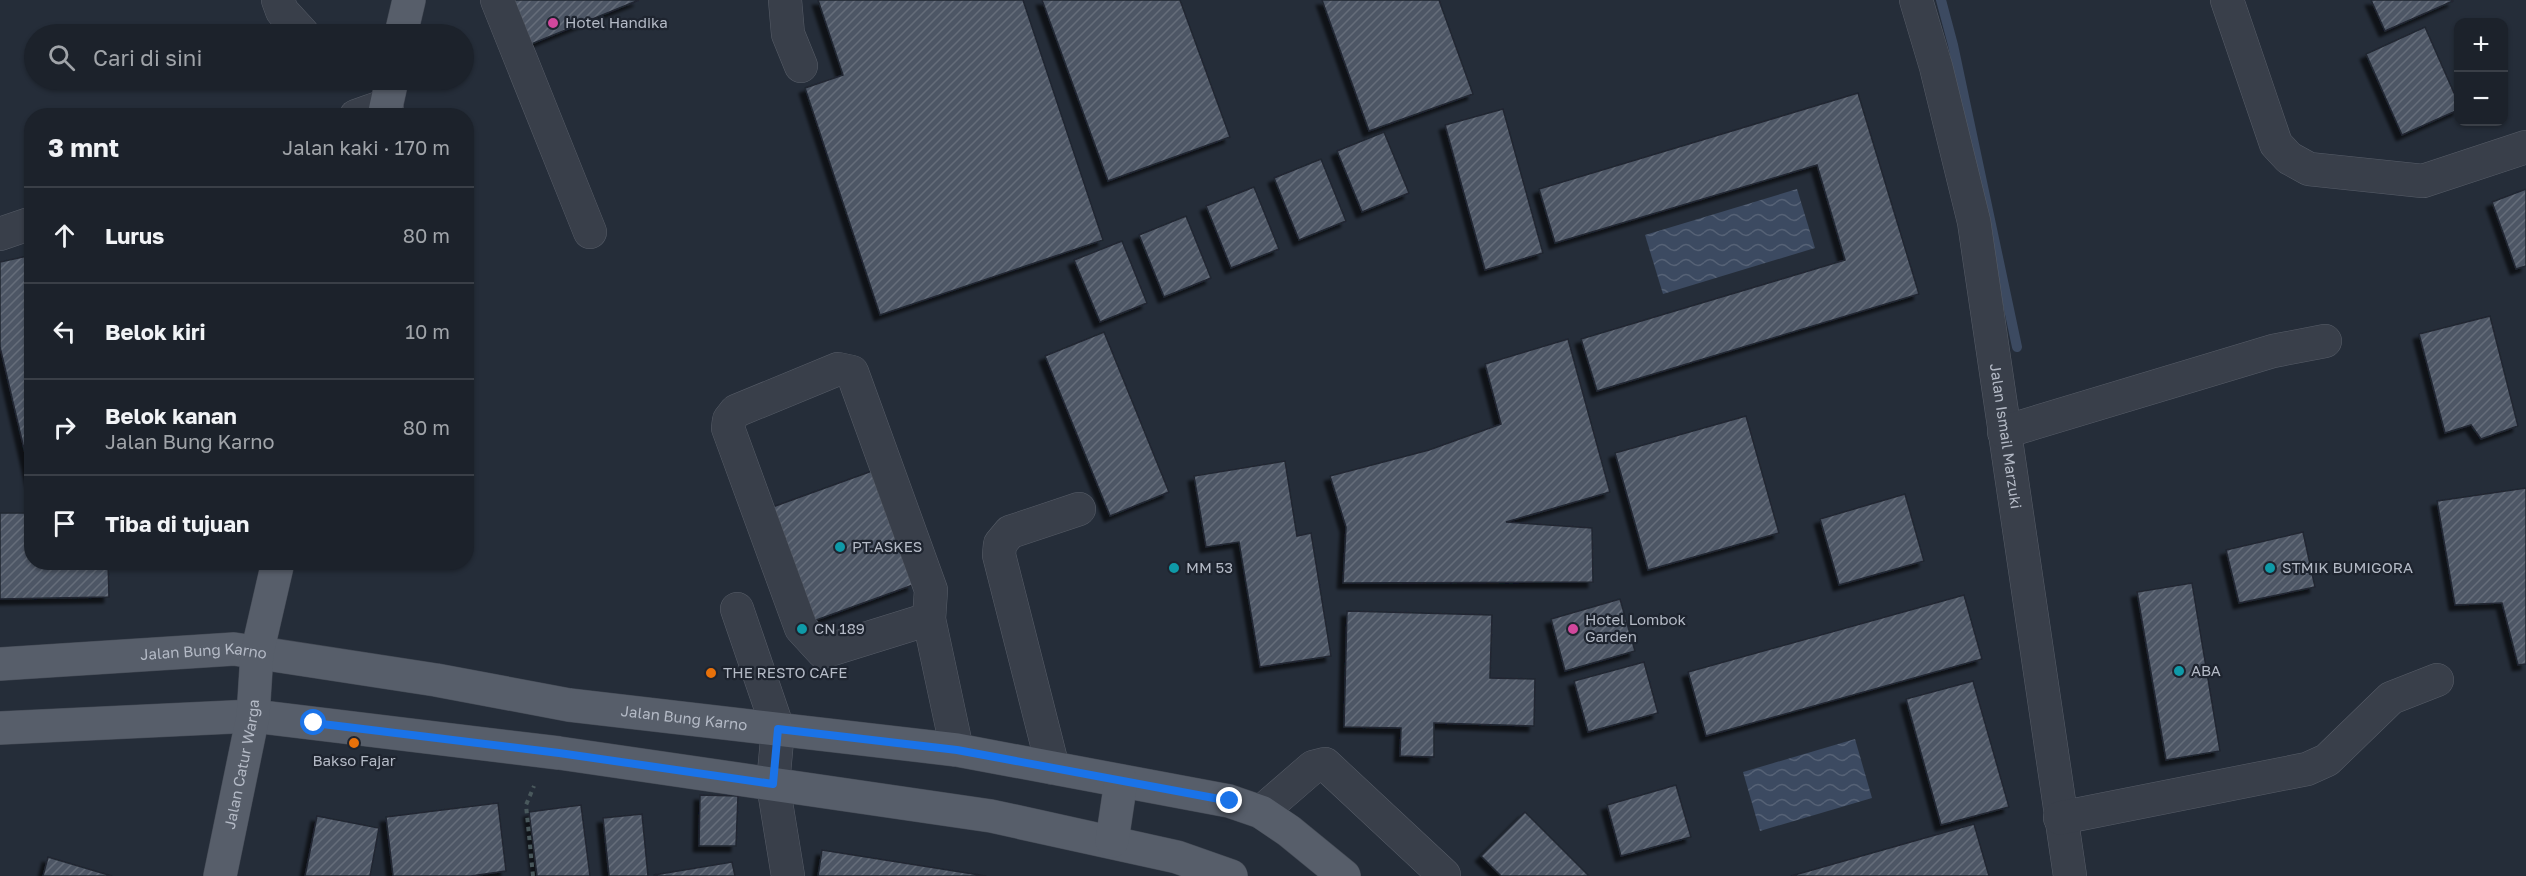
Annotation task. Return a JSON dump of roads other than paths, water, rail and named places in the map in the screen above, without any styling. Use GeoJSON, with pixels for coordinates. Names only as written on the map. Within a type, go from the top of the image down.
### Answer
{"type":"FeatureCollection","features":[{"type":"Feature","properties":{"kind":"main road"},"geometry":{"type":"LineString","coordinates":[[403,24],[409,0]]}},
{"type":"Feature","properties":{"kind":"main road","name":"Jalan Catur Warga"},"geometry":{"type":"LineString","coordinates":[[220,876],[253,716],[257,652],[276,570]]}},
{"type":"Feature","properties":{"kind":"main road","name":"Jalan Bung Karno"},"geometry":{"type":"LineString","coordinates":[[0,664],[234,649],[436,680],[569,705],[957,750],[1230,801],[1260,812],[1289,831],[1344,876]]}},
{"type":"Feature","properties":{"kind":"main road"},"geometry":{"type":"LineString","coordinates":[[0,728],[253,716],[559,753],[990,816],[1177,857],[1231,876]]}},
{"type":"Feature","properties":{"kind":"main road"},"geometry":{"type":"LineString","coordinates":[[1112,841],[1121,781]]}},
{"type":"Feature","properties":{"kind":"street"},"geometry":{"type":"LineString","coordinates":[[278,0],[282,11],[294,24]]}},
{"type":"Feature","properties":{"kind":"street"},"geometry":{"type":"LineString","coordinates":[[497,0],[590,232]]}},
{"type":"Feature","properties":{"kind":"street"},"geometry":{"type":"LineString","coordinates":[[785,0],[788,34],[801,66]]}},
{"type":"Feature","properties":{"kind":"street","name":"Jalan Ismail Marzuki"},"geometry":{"type":"LineString","coordinates":[[1916,0],[1974,222],[2070,876]]}},
{"type":"Feature","properties":{"kind":"street"},"geometry":{"type":"LineString","coordinates":[[2227,0],[2276,144],[2289,158],[2309,169],[2423,182],[2526,147]]}},
{"type":"Feature","properties":{"kind":"street"},"geometry":{"type":"LineString","coordinates":[[0,234],[24,226]]}},
{"type":"Feature","properties":{"kind":"street"},"geometry":{"type":"LineString","coordinates":[[2004,432],[2274,351],[2325,341]]}},
{"type":"Feature","properties":{"kind":"street"},"geometry":{"type":"LineString","coordinates":[[929,619],[823,652],[816,647],[801,628],[728,428],[729,420],[736,411],[838,369],[852,372],[931,590],[929,619],[957,750]]}},
{"type":"Feature","properties":{"kind":"street"},"geometry":{"type":"LineString","coordinates":[[1053,768],[999,555],[1000,544],[1010,532],[1079,509]]}},
{"type":"Feature","properties":{"kind":"street"},"geometry":{"type":"LineString","coordinates":[[737,609],[778,729],[773,784],[788,876]]}},
{"type":"Feature","properties":{"kind":"street"},"geometry":{"type":"LineString","coordinates":[[2060,818],[2307,769],[2327,760],[2391,698],[2437,680]]}},
{"type":"Feature","properties":{"kind":"street"},"geometry":{"type":"LineString","coordinates":[[1260,812],[1313,767],[1325,764],[1444,874]]}},
{"type":"Feature","properties":{"kind":"water"},"geometry":{"type":"Polygon","coordinates":[[[1797,189],[1815,248],[1663,294],[1645,235],[1797,189]]]}},
{"type":"Feature","properties":{"kind":"water"},"geometry":{"type":"Polygon","coordinates":[[[1855,739],[1872,798],[1760,831],[1743,772],[1855,739]]]}},
{"type":"Feature","properties":{"kind":"waterway"},"geometry":{"type":"LineString","coordinates":[[1941,0],[1953,45],[2017,347]]}},
{"type":"Feature","properties":{"kind":"place","name":"Hotel Handika"},"geometry":{"type":"Point","coordinates":[553,23]}},
{"type":"Feature","properties":{"kind":"place","name":"PT.ASKES"},"geometry":{"type":"Point","coordinates":[840,547]}},
{"type":"Feature","properties":{"kind":"place","name":"MM 53"},"geometry":{"type":"Point","coordinates":[1174,568]}},
{"type":"Feature","properties":{"kind":"place","name":"STMIK BUMIGORA"},"geometry":{"type":"Point","coordinates":[2270,568]}},
{"type":"Feature","properties":{"kind":"place","name":"CN 189"},"geometry":{"type":"Point","coordinates":[802,629]}},
{"type":"Feature","properties":{"kind":"place","name":"Hotel Lombok Garden"},"geometry":{"type":"Point","coordinates":[1573,629]}},
{"type":"Feature","properties":{"kind":"place","name":"ABA"},"geometry":{"type":"Point","coordinates":[2179,671]}},
{"type":"Feature","properties":{"kind":"place","name":"THE RESTO CAFE"},"geometry":{"type":"Point","coordinates":[711,673]}},
{"type":"Feature","properties":{"kind":"place","name":"Bakso Fajar"},"geometry":{"type":"Point","coordinates":[354,743]}}]}
